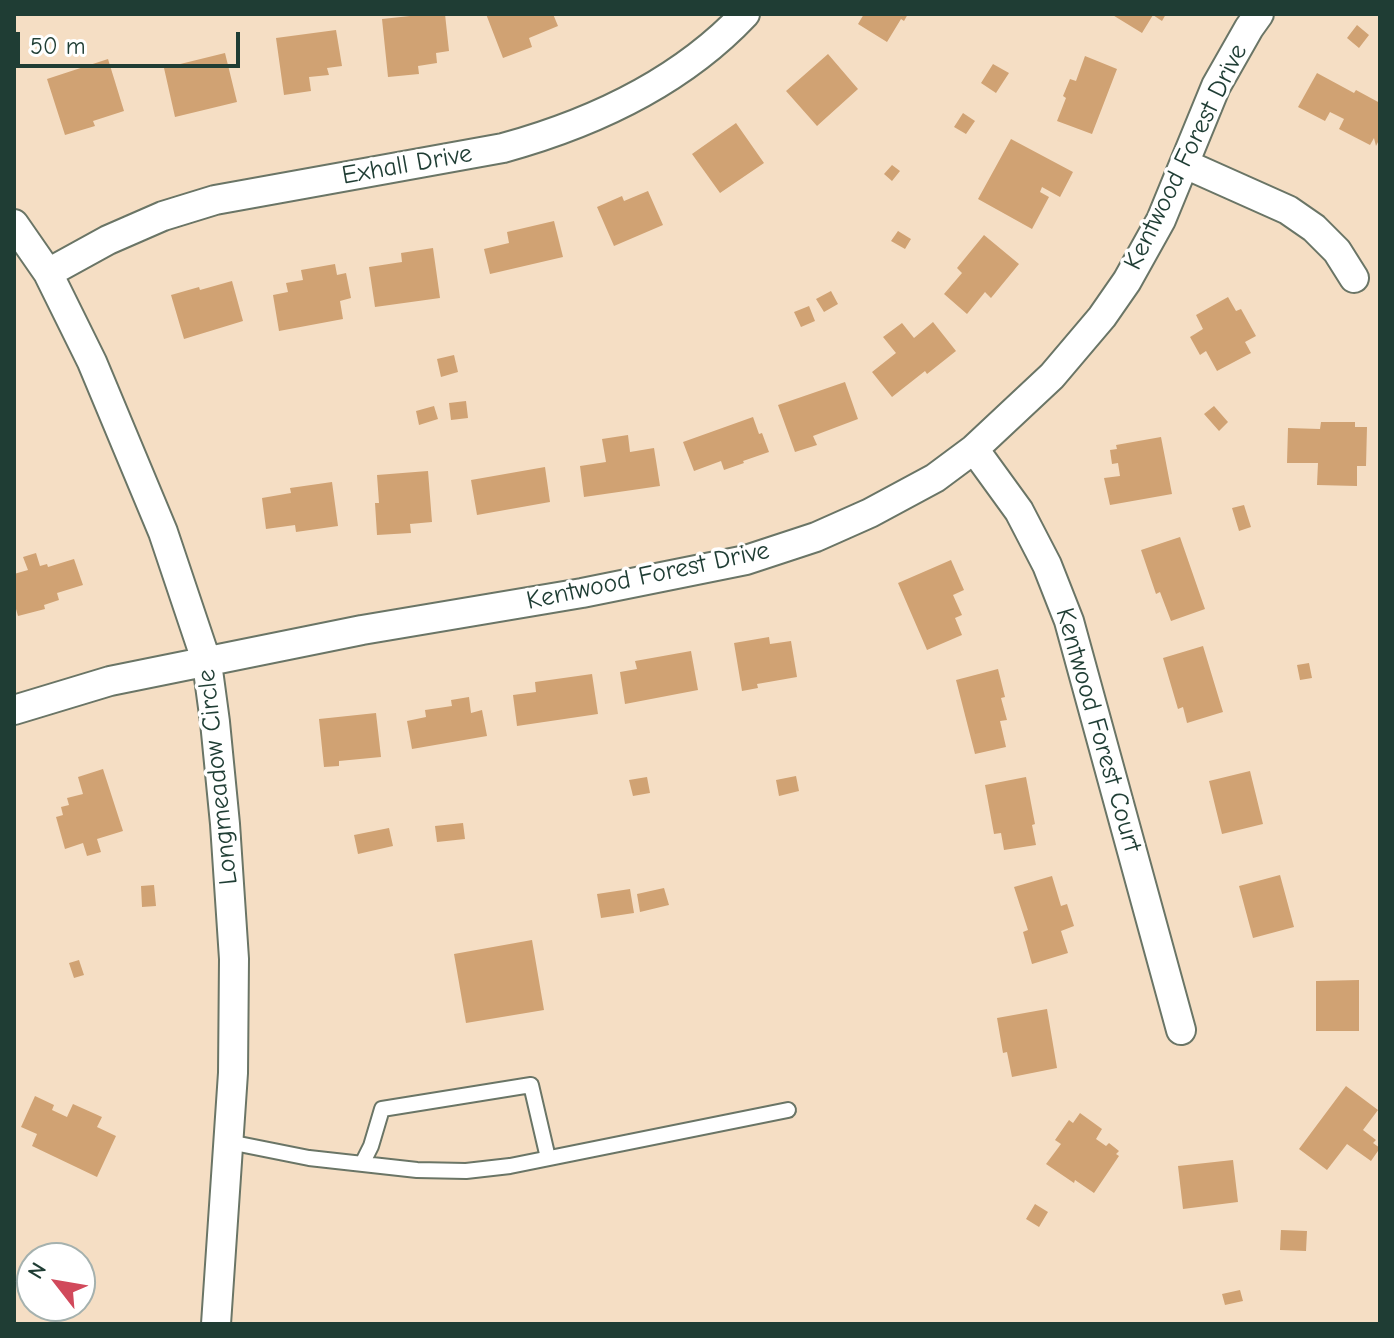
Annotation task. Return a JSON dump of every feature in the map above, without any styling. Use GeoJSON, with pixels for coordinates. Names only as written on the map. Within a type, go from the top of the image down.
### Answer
{"type":"FeatureCollection","features":[{"type":"Feature","properties":{"kind":"street","name":"Exhall Drive"},"geometry":{"type":"LineString","coordinates":[[48,273],[108,240],[163,216],[215,200],[503,148],[550,135],[650,90],[689,63],[745,14]]}},
{"type":"Feature","properties":{"kind":"street","name":"Kentwood Forest Drive"},"geometry":{"type":"LineString","coordinates":[[14,710],[110,681],[362,630],[582,593],[746,560],[816,537],[870,513],[935,478],[974,449],[1052,376],[1102,317],[1127,281],[1161,220],[1216,86],[1259,14]]}},
{"type":"Feature","properties":{"kind":"street"},"geometry":{"type":"LineString","coordinates":[[1185,164],[1288,210],[1306,222],[1337,251],[1354,278]]}},
{"type":"Feature","properties":{"kind":"street","name":"Longmeadow Circle"},"geometry":{"type":"LineString","coordinates":[[14,224],[48,273],[92,362],[163,532],[207,663],[225,824],[234,959],[233,1073],[216,1324]]}},
{"type":"Feature","properties":{"kind":"street","name":"Kentwood Forest Court"},"geometry":{"type":"LineString","coordinates":[[974,449],[1019,511],[1047,565],[1069,621],[1181,1030]]}},
{"type":"Feature","properties":{"kind":"lane"},"geometry":{"type":"LineString","coordinates":[[362,1164],[382,1109],[531,1085],[548,1158]]}},
{"type":"Feature","properties":{"kind":"lane"},"geometry":{"type":"LineString","coordinates":[[229,1142],[309,1158],[417,1170],[466,1171],[510,1166],[788,1110]]}},
{"type":"Feature","properties":{"kind":"building"},"geometry":{"type":"Polygon","coordinates":[[[445,14],[449,51],[436,53],[437,63],[418,66],[419,74],[388,77],[382,19],[445,14]]]}},
{"type":"Feature","properties":{"kind":"building"},"geometry":{"type":"Polygon","coordinates":[[[486,14],[553,14],[558,26],[529,38],[532,47],[503,58],[486,14]]]}},
{"type":"Feature","properties":{"kind":"building"},"geometry":{"type":"Polygon","coordinates":[[[864,14],[908,14],[904,21],[901,19],[887,42],[858,24],[864,14]]]}},
{"type":"Feature","properties":{"kind":"building"},"geometry":{"type":"Polygon","coordinates":[[[1111,14],[1166,14],[1162,21],[1153,15],[1142,33],[1111,14]]]}},
{"type":"Feature","properties":{"kind":"building"},"geometry":{"type":"Polygon","coordinates":[[[1357,25],[1369,35],[1359,48],[1347,38],[1357,25]]]}},
{"type":"Feature","properties":{"kind":"building"},"geometry":{"type":"Polygon","coordinates":[[[336,30],[342,66],[327,68],[329,75],[309,77],[311,91],[284,95],[276,38],[336,30]]]}},
{"type":"Feature","properties":{"kind":"building"},"geometry":{"type":"Polygon","coordinates":[[[225,53],[237,102],[175,117],[164,68],[225,53]]]}},
{"type":"Feature","properties":{"kind":"building"},"geometry":{"type":"Polygon","coordinates":[[[828,54],[858,89],[817,126],[786,91],[828,54]]]}},
{"type":"Feature","properties":{"kind":"building"},"geometry":{"type":"Polygon","coordinates":[[[1085,56],[1117,69],[1092,134],[1057,121],[1070,79],[1076,81],[1085,56]]]}},
{"type":"Feature","properties":{"kind":"building"},"geometry":{"type":"Polygon","coordinates":[[[108,59],[124,111],[93,121],[95,126],[65,135],[47,79],[108,59]]]}},
{"type":"Feature","properties":{"kind":"building"},"geometry":{"type":"Polygon","coordinates":[[[993,64],[1009,73],[996,93],[981,83],[993,64]]]}},
{"type":"Feature","properties":{"kind":"building"},"geometry":{"type":"Polygon","coordinates":[[[1317,73],[1380,103],[1380,138],[1376,146],[1374,138],[1370,145],[1339,129],[1344,119],[1330,112],[1325,121],[1298,107],[1317,73]]]}},
{"type":"Feature","properties":{"kind":"building"},"geometry":{"type":"Polygon","coordinates":[[[963,113],[975,121],[966,134],[954,127],[963,113]]]}},
{"type":"Feature","properties":{"kind":"building"},"geometry":{"type":"Polygon","coordinates":[[[736,123],[764,163],[720,193],[692,154],[736,123]]]}},
{"type":"Feature","properties":{"kind":"building"},"geometry":{"type":"Polygon","coordinates":[[[1011,139],[1073,172],[1060,197],[1042,187],[1040,192],[1049,197],[1032,229],[978,199],[1011,139]]]}},
{"type":"Feature","properties":{"kind":"building"},"geometry":{"type":"Polygon","coordinates":[[[892,165],[900,171],[892,181],[884,174],[892,165]]]}},
{"type":"Feature","properties":{"kind":"building"},"geometry":{"type":"Polygon","coordinates":[[[648,191],[663,225],[614,246],[597,207],[622,196],[624,201],[648,191]]]}},
{"type":"Feature","properties":{"kind":"building"},"geometry":{"type":"Polygon","coordinates":[[[554,221],[563,257],[490,274],[484,249],[509,243],[507,232],[554,221]]]}},
{"type":"Feature","properties":{"kind":"building"},"geometry":{"type":"Polygon","coordinates":[[[898,231],[911,239],[905,249],[891,241],[898,231]]]}},
{"type":"Feature","properties":{"kind":"building"},"geometry":{"type":"Polygon","coordinates":[[[984,235],[1019,264],[991,298],[985,292],[967,314],[944,294],[962,273],[957,268],[984,235]]]}},
{"type":"Feature","properties":{"kind":"building"},"geometry":{"type":"Polygon","coordinates":[[[433,248],[440,298],[375,307],[369,267],[402,262],[401,253],[433,248]]]}},
{"type":"Feature","properties":{"kind":"building"},"geometry":{"type":"Polygon","coordinates":[[[335,264],[337,275],[346,273],[351,298],[340,301],[343,319],[279,331],[273,295],[288,292],[286,283],[303,280],[301,270],[335,264]]]}},
{"type":"Feature","properties":{"kind":"building"},"geometry":{"type":"Polygon","coordinates":[[[232,281],[243,321],[184,339],[171,295],[232,281]]]}},
{"type":"Feature","properties":{"kind":"building"},"geometry":{"type":"Polygon","coordinates":[[[831,291],[838,304],[824,312],[816,299],[831,291]]]}},
{"type":"Feature","properties":{"kind":"building"},"geometry":{"type":"Polygon","coordinates":[[[1228,297],[1236,311],[1241,309],[1256,336],[1245,342],[1251,353],[1217,371],[1206,351],[1200,355],[1190,337],[1203,329],[1196,315],[1228,297]]]}},
{"type":"Feature","properties":{"kind":"building"},"geometry":{"type":"Polygon","coordinates":[[[809,306],[815,321],[801,327],[794,312],[809,306]]]}},
{"type":"Feature","properties":{"kind":"building"},"geometry":{"type":"Polygon","coordinates":[[[933,322],[956,351],[892,397],[872,372],[896,353],[883,337],[902,323],[914,338],[933,322]]]}},
{"type":"Feature","properties":{"kind":"building"},"geometry":{"type":"Polygon","coordinates":[[[454,355],[458,372],[441,377],[437,359],[454,355]]]}},
{"type":"Feature","properties":{"kind":"building"},"geometry":{"type":"Polygon","coordinates":[[[845,382],[858,419],[813,436],[817,445],[795,452],[778,405],[845,382]]]}},
{"type":"Feature","properties":{"kind":"building"},"geometry":{"type":"Polygon","coordinates":[[[466,401],[468,418],[451,420],[449,403],[466,401]]]}},
{"type":"Feature","properties":{"kind":"building"},"geometry":{"type":"Polygon","coordinates":[[[434,406],[438,419],[419,425],[416,411],[434,406]]]}},
{"type":"Feature","properties":{"kind":"building"},"geometry":{"type":"Polygon","coordinates":[[[1214,406],[1228,422],[1219,431],[1204,414],[1214,406]]]}},
{"type":"Feature","properties":{"kind":"building"},"geometry":{"type":"Polygon","coordinates":[[[753,417],[769,452],[724,470],[721,461],[694,471],[683,442],[753,417]]]}},
{"type":"Feature","properties":{"kind":"building"},"geometry":{"type":"Polygon","coordinates":[[[1321,422],[1355,422],[1355,427],[1367,427],[1366,466],[1357,466],[1357,486],[1317,485],[1318,463],[1287,463],[1288,428],[1320,429],[1321,422]]]}},
{"type":"Feature","properties":{"kind":"building"},"geometry":{"type":"Polygon","coordinates":[[[628,435],[630,452],[654,448],[660,486],[584,497],[580,466],[606,462],[602,439],[628,435]]]}},
{"type":"Feature","properties":{"kind":"building"},"geometry":{"type":"Polygon","coordinates":[[[1161,437],[1172,494],[1110,505],[1104,478],[1120,476],[1118,463],[1112,464],[1110,450],[1117,449],[1116,445],[1161,437]]]}},
{"type":"Feature","properties":{"kind":"building"},"geometry":{"type":"Polygon","coordinates":[[[545,467],[550,502],[477,515],[471,480],[545,467]]]}},
{"type":"Feature","properties":{"kind":"building"},"geometry":{"type":"Polygon","coordinates":[[[428,471],[432,522],[410,524],[411,533],[377,535],[377,475],[428,471]]]}},
{"type":"Feature","properties":{"kind":"building"},"geometry":{"type":"Polygon","coordinates":[[[332,482],[338,526],[296,532],[295,525],[266,529],[262,498],[291,493],[290,488],[332,482]]]}},
{"type":"Feature","properties":{"kind":"building"},"geometry":{"type":"Polygon","coordinates":[[[1244,505],[1251,527],[1239,531],[1232,508],[1244,505]]]}},
{"type":"Feature","properties":{"kind":"building"},"geometry":{"type":"Polygon","coordinates":[[[1180,537],[1205,609],[1171,621],[1160,592],[1156,594],[1141,550],[1180,537]]]}},
{"type":"Feature","properties":{"kind":"building"},"geometry":{"type":"Polygon","coordinates":[[[36,553],[40,566],[47,564],[48,567],[74,559],[83,585],[57,593],[59,600],[44,605],[45,609],[18,616],[14,602],[14,574],[28,570],[23,557],[36,553]]]}},
{"type":"Feature","properties":{"kind":"building"},"geometry":{"type":"Polygon","coordinates":[[[951,560],[964,590],[953,595],[962,615],[955,618],[962,635],[927,650],[898,583],[951,560]]]}},
{"type":"Feature","properties":{"kind":"building"},"geometry":{"type":"Polygon","coordinates":[[[769,637],[770,644],[791,641],[797,677],[757,684],[758,688],[742,691],[734,643],[769,637]]]}},
{"type":"Feature","properties":{"kind":"building"},"geometry":{"type":"Polygon","coordinates":[[[1203,646],[1223,712],[1187,723],[1183,707],[1178,709],[1163,658],[1203,646]]]}},
{"type":"Feature","properties":{"kind":"building"},"geometry":{"type":"Polygon","coordinates":[[[691,651],[698,690],[625,704],[620,672],[637,669],[635,661],[691,651]]]}},
{"type":"Feature","properties":{"kind":"building"},"geometry":{"type":"Polygon","coordinates":[[[1309,663],[1312,678],[1300,680],[1297,665],[1309,663]]]}},
{"type":"Feature","properties":{"kind":"building"},"geometry":{"type":"Polygon","coordinates":[[[998,669],[1005,697],[1001,698],[1007,720],[1000,721],[1006,747],[975,754],[956,680],[998,669]]]}},
{"type":"Feature","properties":{"kind":"building"},"geometry":{"type":"Polygon","coordinates":[[[592,674],[598,714],[517,726],[513,695],[536,692],[535,682],[592,674]]]}},
{"type":"Feature","properties":{"kind":"building"},"geometry":{"type":"Polygon","coordinates":[[[469,697],[471,713],[482,710],[487,736],[412,749],[407,721],[426,717],[425,710],[452,706],[451,700],[469,697]]]}},
{"type":"Feature","properties":{"kind":"building"},"geometry":{"type":"Polygon","coordinates":[[[376,713],[381,757],[339,761],[339,766],[324,767],[319,719],[376,713]]]}},
{"type":"Feature","properties":{"kind":"building"},"geometry":{"type":"Polygon","coordinates":[[[103,769],[123,831],[97,839],[101,852],[87,856],[83,843],[65,849],[56,817],[63,815],[61,807],[69,805],[67,798],[83,794],[78,777],[103,769]]]}},
{"type":"Feature","properties":{"kind":"building"},"geometry":{"type":"Polygon","coordinates":[[[1250,771],[1263,824],[1222,834],[1209,781],[1250,771]]]}},
{"type":"Feature","properties":{"kind":"building"},"geometry":{"type":"Polygon","coordinates":[[[796,776],[799,791],[779,796],[776,780],[796,776]]]}},
{"type":"Feature","properties":{"kind":"building"},"geometry":{"type":"Polygon","coordinates":[[[647,777],[650,793],[633,796],[629,780],[647,777]]]}},
{"type":"Feature","properties":{"kind":"building"},"geometry":{"type":"Polygon","coordinates":[[[1026,777],[1036,845],[1004,850],[1001,833],[994,834],[985,785],[1026,777]]]}},
{"type":"Feature","properties":{"kind":"building"},"geometry":{"type":"Polygon","coordinates":[[[463,823],[465,839],[437,842],[435,826],[463,823]]]}},
{"type":"Feature","properties":{"kind":"building"},"geometry":{"type":"Polygon","coordinates":[[[389,828],[393,846],[358,854],[354,835],[389,828]]]}},
{"type":"Feature","properties":{"kind":"building"},"geometry":{"type":"Polygon","coordinates":[[[1280,875],[1294,927],[1253,938],[1239,886],[1280,875]]]}},
{"type":"Feature","properties":{"kind":"building"},"geometry":{"type":"Polygon","coordinates":[[[1052,876],[1061,906],[1067,904],[1074,926],[1061,931],[1068,953],[1032,964],[1023,932],[1028,930],[1014,887],[1052,876]]]}},
{"type":"Feature","properties":{"kind":"building"},"geometry":{"type":"Polygon","coordinates":[[[154,885],[156,906],[142,907],[141,886],[154,885]]]}},
{"type":"Feature","properties":{"kind":"building"},"geometry":{"type":"Polygon","coordinates":[[[664,888],[669,905],[640,912],[637,894],[664,888]]]}},
{"type":"Feature","properties":{"kind":"building"},"geometry":{"type":"Polygon","coordinates":[[[630,889],[634,913],[601,918],[597,894],[630,889]]]}},
{"type":"Feature","properties":{"kind":"building"},"geometry":{"type":"Polygon","coordinates":[[[532,940],[544,1010],[466,1023],[454,954],[532,940]]]}},
{"type":"Feature","properties":{"kind":"building"},"geometry":{"type":"Polygon","coordinates":[[[79,960],[84,975],[74,978],[69,963],[79,960]]]}},
{"type":"Feature","properties":{"kind":"building"},"geometry":{"type":"Polygon","coordinates":[[[1359,980],[1359,1031],[1316,1031],[1316,981],[1359,980]]]}},
{"type":"Feature","properties":{"kind":"building"},"geometry":{"type":"Polygon","coordinates":[[[1047,1009],[1057,1068],[1012,1077],[1007,1052],[1003,1053],[997,1018],[1047,1009]]]}},
{"type":"Feature","properties":{"kind":"building"},"geometry":{"type":"Polygon","coordinates":[[[1346,1086],[1378,1110],[1363,1130],[1376,1140],[1373,1143],[1380,1148],[1371,1161],[1347,1144],[1327,1170],[1299,1149],[1346,1086]]]}},
{"type":"Feature","properties":{"kind":"building"},"geometry":{"type":"Polygon","coordinates":[[[35,1096],[54,1105],[52,1110],[67,1117],[73,1104],[102,1117],[97,1127],[116,1136],[97,1177],[32,1146],[37,1134],[21,1127],[35,1096]]]}},
{"type":"Feature","properties":{"kind":"building"},"geometry":{"type":"Polygon","coordinates":[[[1080,1113],[1102,1129],[1096,1139],[1106,1146],[1109,1143],[1119,1151],[1116,1154],[1119,1156],[1094,1193],[1046,1164],[1061,1144],[1055,1140],[1069,1120],[1073,1123],[1080,1113]]]}},
{"type":"Feature","properties":{"kind":"building"},"geometry":{"type":"Polygon","coordinates":[[[1233,1160],[1238,1202],[1183,1209],[1178,1166],[1233,1160]]]}},
{"type":"Feature","properties":{"kind":"building"},"geometry":{"type":"Polygon","coordinates":[[[1035,1204],[1048,1212],[1039,1227],[1026,1219],[1035,1204]]]}},
{"type":"Feature","properties":{"kind":"building"},"geometry":{"type":"Polygon","coordinates":[[[1281,1230],[1307,1231],[1306,1251],[1280,1250],[1281,1230]]]}},
{"type":"Feature","properties":{"kind":"building"},"geometry":{"type":"Polygon","coordinates":[[[1240,1290],[1243,1301],[1225,1305],[1222,1294],[1240,1290]]]}}]}
